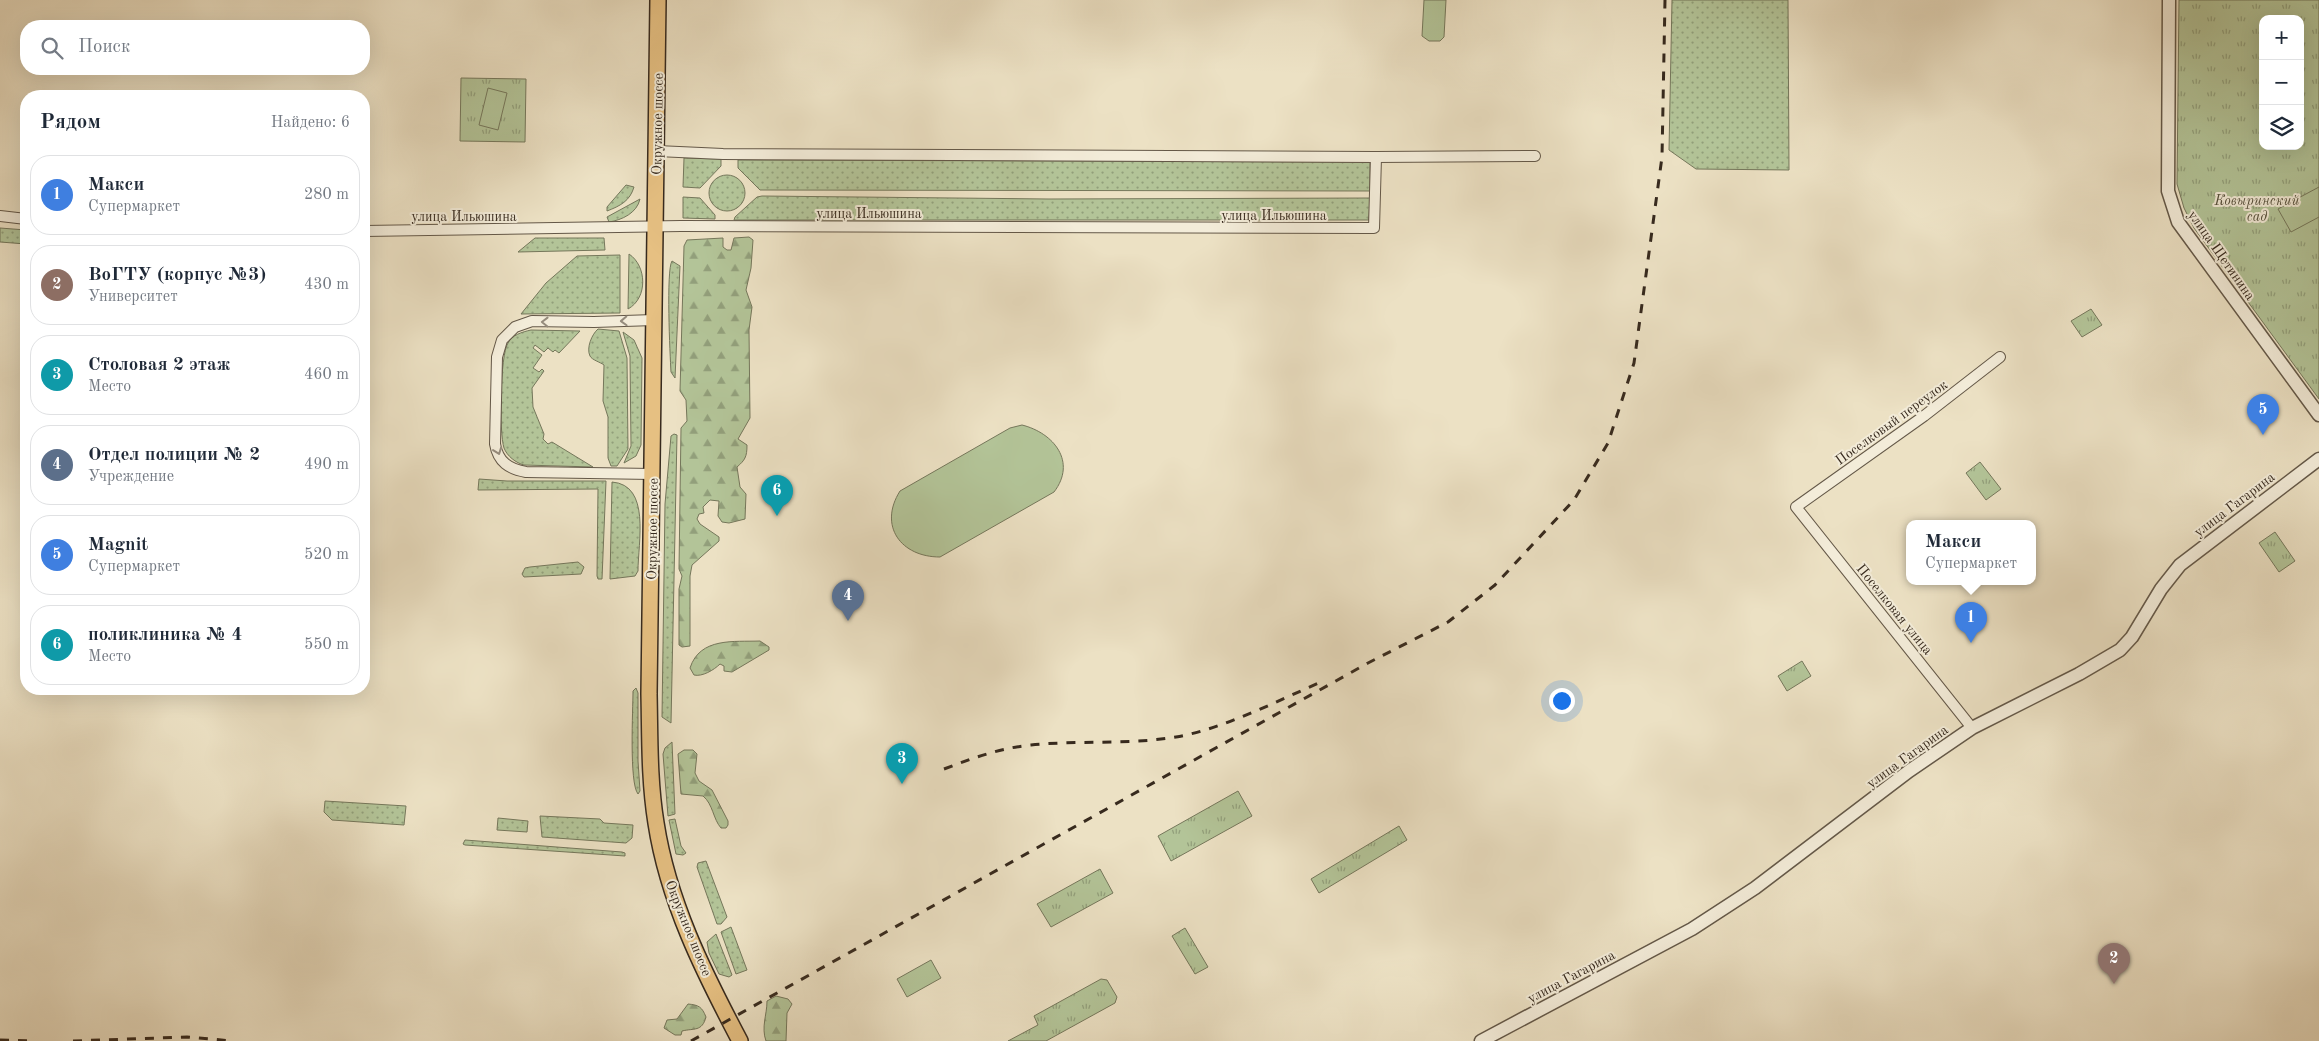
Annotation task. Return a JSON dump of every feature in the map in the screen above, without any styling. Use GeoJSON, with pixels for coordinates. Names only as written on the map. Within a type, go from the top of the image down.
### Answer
{"type":"FeatureCollection","features":[{"type":"Feature","properties":{"kind":"main road","name":"Окружное шоссе"},"geometry":{"type":"LineString","coordinates":[[658,0],[649,694],[651,769],[656,822],[666,870],[680,915],[740,1041]]}},
{"type":"Feature","properties":{"kind":"street","name":"улица Щетинина"},"geometry":{"type":"LineString","coordinates":[[2169,0],[2168,190],[2176,216],[2319,415]]}},
{"type":"Feature","properties":{"kind":"street"},"geometry":{"type":"LineString","coordinates":[[657,151],[723,154],[1536,156]]}},
{"type":"Feature","properties":{"kind":"street","name":"улица Ильюшина"},"geometry":{"type":"LineString","coordinates":[[370,231],[656,226],[1374,228],[1376,157]]}},
{"type":"Feature","properties":{"kind":"street"},"geometry":{"type":"LineString","coordinates":[[0,216],[20,218]]}},
{"type":"Feature","properties":{"kind":"street"},"geometry":{"type":"LineString","coordinates":[[652,474],[526,472],[511,469],[504,464],[496,452],[495,444],[496,357],[502,340],[515,327],[532,321],[594,322],[654,320]]}},
{"type":"Feature","properties":{"kind":"street","name":"Поселковый переулок"},"geometry":{"type":"LineString","coordinates":[[1796,507],[1924,416],[2000,357]]}},
{"type":"Feature","properties":{"kind":"street","name":"улица Гагарина"},"geometry":{"type":"LineString","coordinates":[[1481,1041],[1700,924],[1755,888],[1909,771],[1972,728],[2079,674],[2120,650],[2132,637],[2161,589],[2180,565],[2319,459]]}},
{"type":"Feature","properties":{"kind":"street","name":"Поселковая улица"},"geometry":{"type":"LineString","coordinates":[[1796,507],[1972,728]]}},
{"type":"Feature","properties":{"kind":"green space"},"geometry":{"type":"Polygon","coordinates":[[[1424,0],[1446,0],[1444,37],[1440,41],[1429,41],[1422,36],[1424,0]]]}},
{"type":"Feature","properties":{"kind":"green space"},"geometry":{"type":"Polygon","coordinates":[[[1672,0],[1788,0],[1789,170],[1696,169],[1669,150],[1672,0]]]}},
{"type":"Feature","properties":{"kind":"green space","name":"Ковыринский сад"},"geometry":{"type":"Polygon","coordinates":[[[2179,0],[2319,0],[2319,399],[2194,228],[2184,208],[2177,184],[2179,0]]]}},
{"type":"Feature","properties":{"kind":"green space"},"geometry":{"type":"Polygon","coordinates":[[[461,78],[526,79],[525,142],[460,141],[461,78]]]}},
{"type":"Feature","properties":{"kind":"green space"},"geometry":{"type":"Polygon","coordinates":[[[488,88],[507,93],[498,130],[479,125],[488,88]]]}},
{"type":"Feature","properties":{"kind":"green space"},"geometry":{"type":"Polygon","coordinates":[[[684,158],[721,159],[721,166],[700,188],[683,187],[684,158]]]}},
{"type":"Feature","properties":{"kind":"green space"},"geometry":{"type":"Polygon","coordinates":[[[738,160],[1370,162],[1370,191],[760,190],[738,168],[738,160]]]}},
{"type":"Feature","properties":{"kind":"green space"},"geometry":{"type":"Polygon","coordinates":[[[727,175],[739,181],[745,193],[739,205],[727,211],[715,205],[709,193],[715,181],[727,175]]]}},
{"type":"Feature","properties":{"kind":"green space"},"geometry":{"type":"Polygon","coordinates":[[[626,185],[634,187],[630,196],[620,205],[607,211],[607,207],[626,185]]]}},
{"type":"Feature","properties":{"kind":"green space"},"geometry":{"type":"Polygon","coordinates":[[[2319,187],[2319,217],[2291,232],[2278,209],[2319,187]]]}},
{"type":"Feature","properties":{"kind":"green space"},"geometry":{"type":"Polygon","coordinates":[[[683,197],[700,198],[715,215],[715,219],[683,218],[683,197]]]}},
{"type":"Feature","properties":{"kind":"green space"},"geometry":{"type":"Polygon","coordinates":[[[757,197],[1049,199],[1370,198],[1369,220],[734,220],[757,197]]]}},
{"type":"Feature","properties":{"kind":"green space"},"geometry":{"type":"Polygon","coordinates":[[[640,199],[636,208],[628,215],[619,220],[609,222],[607,217],[640,199]]]}},
{"type":"Feature","properties":{"kind":"green space"},"geometry":{"type":"Polygon","coordinates":[[[0,228],[20,230],[20,244],[0,242],[0,228]]]}},
{"type":"Feature","properties":{"kind":"green space"},"geometry":{"type":"Polygon","coordinates":[[[749,237],[753,240],[751,268],[746,290],[752,307],[749,330],[750,418],[738,439],[747,445],[747,449],[745,458],[737,467],[740,487],[746,494],[745,519],[729,523],[722,522],[718,516],[719,501],[710,500],[703,507],[704,513],[699,514],[697,519],[700,524],[719,537],[719,541],[692,565],[690,576],[690,646],[682,647],[679,645],[679,589],[682,576],[679,569],[681,428],[687,421],[686,400],[680,391],[684,246],[687,240],[723,238],[723,247],[731,250],[734,238],[749,237]]]}},
{"type":"Feature","properties":{"kind":"green space"},"geometry":{"type":"Polygon","coordinates":[[[535,238],[604,238],[605,250],[518,252],[535,238]]]}},
{"type":"Feature","properties":{"kind":"green space"},"geometry":{"type":"Polygon","coordinates":[[[629,254],[639,266],[643,282],[639,297],[635,304],[628,309],[629,254]]]}},
{"type":"Feature","properties":{"kind":"green space"},"geometry":{"type":"Polygon","coordinates":[[[620,255],[620,313],[521,314],[546,283],[577,256],[620,255]]]}},
{"type":"Feature","properties":{"kind":"green space"},"geometry":{"type":"Polygon","coordinates":[[[672,261],[680,266],[675,378],[671,372],[669,332],[669,280],[672,261]]]}},
{"type":"Feature","properties":{"kind":"green space"},"geometry":{"type":"Polygon","coordinates":[[[2091,309],[2102,325],[2082,337],[2071,321],[2091,309]]]}},
{"type":"Feature","properties":{"kind":"green space"},"geometry":{"type":"Polygon","coordinates":[[[598,329],[619,331],[627,358],[628,449],[617,466],[611,466],[608,458],[608,417],[603,401],[604,365],[592,359],[589,353],[590,341],[598,329]]]}},
{"type":"Feature","properties":{"kind":"green space"},"geometry":{"type":"Polygon","coordinates":[[[531,330],[580,331],[559,353],[555,350],[553,352],[548,348],[544,352],[535,345],[533,348],[542,355],[533,368],[539,372],[542,369],[544,371],[532,388],[533,407],[544,434],[543,439],[548,444],[552,442],[593,467],[524,465],[512,459],[504,448],[501,427],[501,394],[505,350],[512,338],[531,330]]]}},
{"type":"Feature","properties":{"kind":"green space"},"geometry":{"type":"Polygon","coordinates":[[[623,332],[634,340],[642,358],[641,445],[636,456],[624,463],[631,446],[630,356],[623,332]]]}},
{"type":"Feature","properties":{"kind":"green space"},"geometry":{"type":"Polygon","coordinates":[[[1022,425],[1044,435],[1059,450],[1063,470],[1061,481],[1054,492],[940,557],[926,556],[914,552],[904,545],[897,537],[891,516],[900,491],[1010,428],[1022,425]]]}},
{"type":"Feature","properties":{"kind":"green space"},"geometry":{"type":"Polygon","coordinates":[[[677,435],[671,723],[662,717],[665,504],[671,436],[677,435]]]}},
{"type":"Feature","properties":{"kind":"green space"},"geometry":{"type":"Polygon","coordinates":[[[1980,462],[2001,489],[1986,500],[1966,473],[1980,462]]]}},
{"type":"Feature","properties":{"kind":"green space"},"geometry":{"type":"Polygon","coordinates":[[[479,479],[507,481],[606,481],[602,579],[598,579],[597,576],[598,489],[478,490],[479,479]]]}},
{"type":"Feature","properties":{"kind":"green space"},"geometry":{"type":"Polygon","coordinates":[[[612,482],[624,485],[633,493],[640,517],[640,531],[638,571],[635,576],[610,579],[612,482]]]}},
{"type":"Feature","properties":{"kind":"green space"},"geometry":{"type":"Polygon","coordinates":[[[2275,532],[2295,561],[2279,572],[2259,543],[2275,532]]]}},
{"type":"Feature","properties":{"kind":"green space"},"geometry":{"type":"Polygon","coordinates":[[[578,562],[584,567],[581,574],[524,577],[522,574],[525,568],[578,562]]]}},
{"type":"Feature","properties":{"kind":"green space"},"geometry":{"type":"Polygon","coordinates":[[[760,641],[769,647],[769,650],[732,672],[724,671],[724,666],[720,664],[711,671],[701,675],[694,675],[690,668],[695,658],[710,646],[729,642],[760,641]]]}},
{"type":"Feature","properties":{"kind":"green space"},"geometry":{"type":"Polygon","coordinates":[[[1802,661],[1811,676],[1787,691],[1778,676],[1802,661]]]}},
{"type":"Feature","properties":{"kind":"green space"},"geometry":{"type":"Polygon","coordinates":[[[636,688],[638,693],[640,791],[638,794],[633,776],[632,745],[633,691],[636,688]]]}},
{"type":"Feature","properties":{"kind":"green space"},"geometry":{"type":"Polygon","coordinates":[[[672,742],[675,814],[668,816],[663,754],[665,748],[672,742]]]}},
{"type":"Feature","properties":{"kind":"green space"},"geometry":{"type":"Polygon","coordinates":[[[684,750],[693,750],[697,754],[695,773],[699,781],[712,790],[728,821],[726,828],[721,828],[718,824],[709,803],[703,796],[681,794],[678,754],[684,750]]]}},
{"type":"Feature","properties":{"kind":"green space"},"geometry":{"type":"Polygon","coordinates":[[[1238,791],[1252,816],[1171,861],[1158,836],[1238,791]]]}},
{"type":"Feature","properties":{"kind":"green space"},"geometry":{"type":"Polygon","coordinates":[[[325,801],[406,806],[404,825],[332,820],[324,812],[325,801]]]}},
{"type":"Feature","properties":{"kind":"green space"},"geometry":{"type":"Polygon","coordinates":[[[540,816],[600,819],[604,823],[633,825],[632,838],[626,843],[542,837],[540,816]]]}},
{"type":"Feature","properties":{"kind":"green space"},"geometry":{"type":"Polygon","coordinates":[[[498,818],[528,821],[527,832],[497,830],[498,818]]]}},
{"type":"Feature","properties":{"kind":"green space"},"geometry":{"type":"Polygon","coordinates":[[[675,819],[681,846],[686,853],[683,855],[676,854],[669,820],[675,819]]]}},
{"type":"Feature","properties":{"kind":"green space"},"geometry":{"type":"Polygon","coordinates":[[[1399,826],[1407,840],[1319,893],[1311,879],[1399,826]]]}},
{"type":"Feature","properties":{"kind":"green space"},"geometry":{"type":"Polygon","coordinates":[[[465,840],[622,852],[625,853],[625,856],[465,845],[463,844],[465,840]]]}},
{"type":"Feature","properties":{"kind":"green space"},"geometry":{"type":"Polygon","coordinates":[[[706,861],[727,917],[721,924],[717,924],[697,867],[698,863],[706,861]]]}},
{"type":"Feature","properties":{"kind":"green space"},"geometry":{"type":"Polygon","coordinates":[[[1100,869],[1113,893],[1051,927],[1037,904],[1100,869]]]}},
{"type":"Feature","properties":{"kind":"green space"},"geometry":{"type":"Polygon","coordinates":[[[731,927],[747,970],[736,974],[721,932],[731,927]]]}},
{"type":"Feature","properties":{"kind":"green space"},"geometry":{"type":"Polygon","coordinates":[[[1185,928],[1208,967],[1195,974],[1172,936],[1185,928]]]}},
{"type":"Feature","properties":{"kind":"green space"},"geometry":{"type":"Polygon","coordinates":[[[716,934],[732,975],[729,977],[719,974],[709,953],[707,942],[716,934]]]}},
{"type":"Feature","properties":{"kind":"green space"},"geometry":{"type":"Polygon","coordinates":[[[931,960],[941,978],[907,997],[897,979],[931,960]]]}},
{"type":"Feature","properties":{"kind":"green space"},"geometry":{"type":"Polygon","coordinates":[[[1101,979],[1107,980],[1117,997],[1115,1003],[1046,1041],[1008,1041],[1038,1025],[1034,1016],[1101,979]]]}},
{"type":"Feature","properties":{"kind":"green space"},"geometry":{"type":"Polygon","coordinates":[[[776,996],[788,999],[792,1004],[787,1013],[786,1041],[766,1041],[764,1026],[767,1001],[776,996]]]}},
{"type":"Feature","properties":{"kind":"green space"},"geometry":{"type":"Polygon","coordinates":[[[688,1004],[700,1007],[703,1011],[706,1017],[700,1027],[682,1031],[681,1035],[675,1035],[664,1028],[667,1020],[677,1019],[688,1004]]]}},
{"type":"Feature","properties":{"kind":"railway"},"geometry":{"type":"LineString","coordinates":[[691,1041],[1368,663],[1448,622],[1495,585],[1574,500],[1608,443],[1634,363],[1662,157],[1665,0]]}},
{"type":"Feature","properties":{"kind":"railway"},"geometry":{"type":"LineString","coordinates":[[944,769],[987,754],[1020,746],[1140,741],[1194,733],[1250,714],[1321,682]]}},
{"type":"Feature","properties":{"kind":"railway"},"geometry":{"type":"LineString","coordinates":[[73,1041],[187,1037],[233,1041]]}},
{"type":"Feature","properties":{"kind":"railway"},"geometry":{"type":"LineString","coordinates":[[0,1040],[33,1041]]}},
{"type":"Feature","properties":{"kind":"place","name":"Magnit"},"geometry":{"type":"Point","coordinates":[2263,435]}},
{"type":"Feature","properties":{"kind":"place","name":"поликлиника № 4"},"geometry":{"type":"Point","coordinates":[777,516]}},
{"type":"Feature","properties":{"kind":"place","name":"Отдел полиции № 2"},"geometry":{"type":"Point","coordinates":[848,621]}},
{"type":"Feature","properties":{"kind":"place","name":"Макси"},"geometry":{"type":"Point","coordinates":[1971,643]}},
{"type":"Feature","properties":{"kind":"place","name":"Столовая 2 этаж"},"geometry":{"type":"Point","coordinates":[902,784]}},
{"type":"Feature","properties":{"kind":"place","name":"ВоГТУ (корпус №3)"},"geometry":{"type":"Point","coordinates":[2114,984]}}]}
